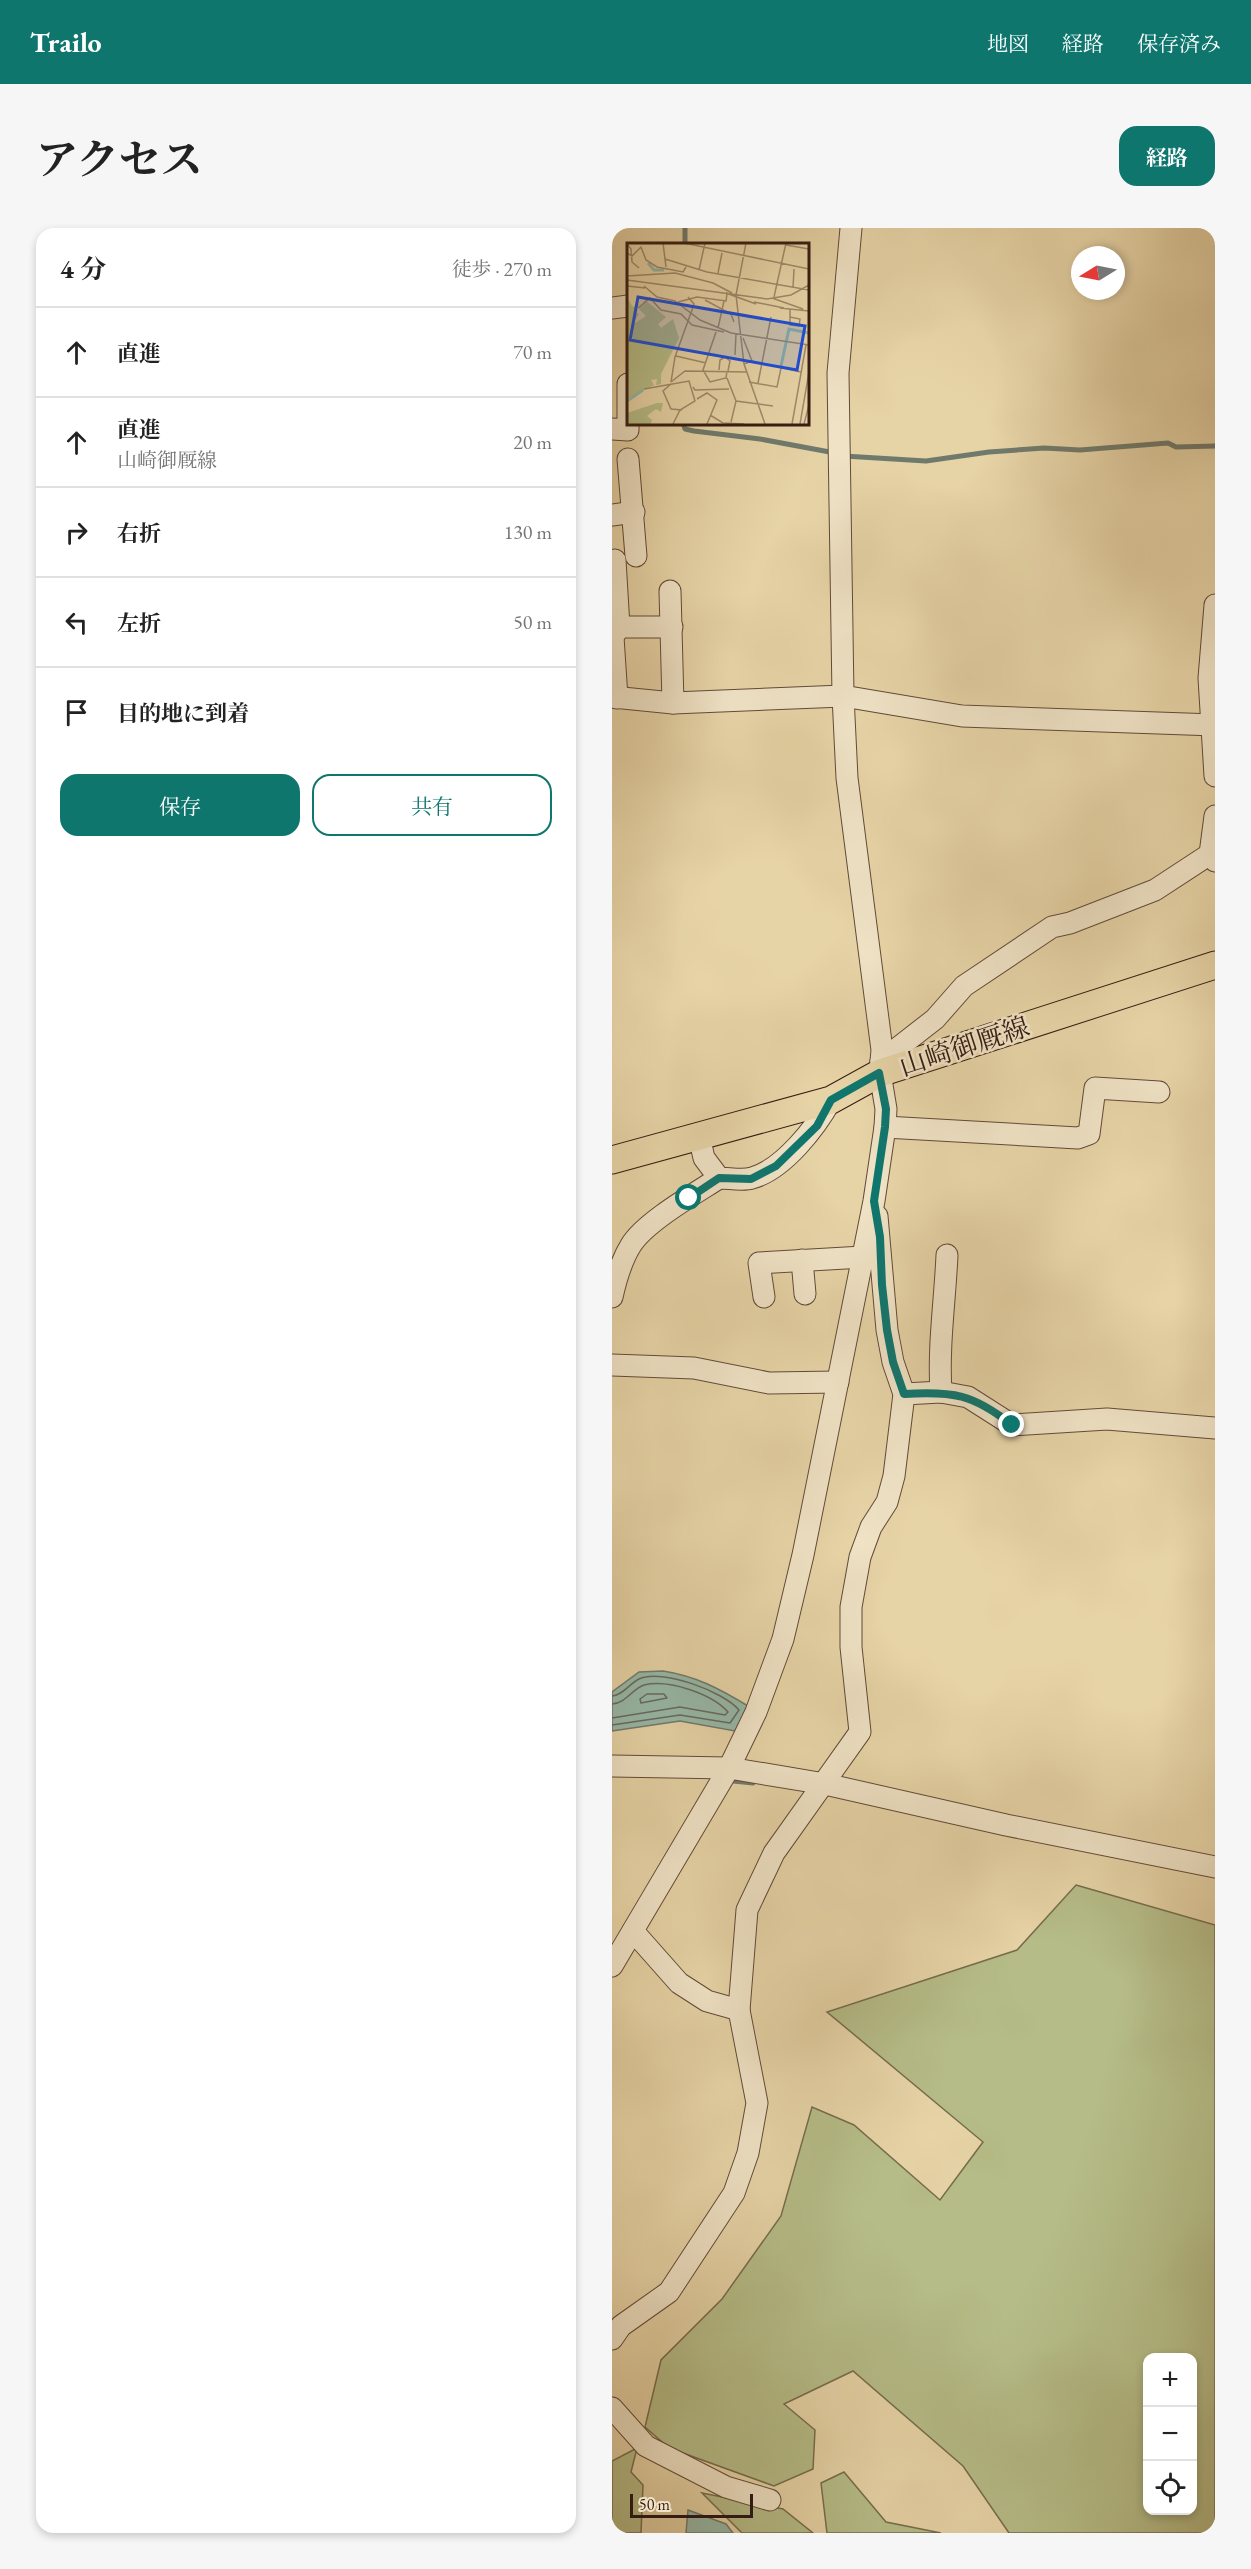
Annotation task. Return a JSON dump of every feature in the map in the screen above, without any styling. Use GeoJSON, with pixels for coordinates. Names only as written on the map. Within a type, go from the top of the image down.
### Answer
{"type":"FeatureCollection","features":[{"type":"Feature","properties":{"kind":"main road","name":"山崎御厩線"},"geometry":{"type":"LineString","coordinates":[[612,1160],[831,1100],[880,1067],[1215,965]]}},
{"type":"Feature","properties":{"kind":"street"},"geometry":{"type":"LineString","coordinates":[[612,1966],[729,1768],[756,1712],[783,1639],[803,1555],[863,1257],[885,1127],[886,1109],[880,1067],[878,1006],[847,778],[843,696],[839,455],[840,333],[851,228]]}},
{"type":"Feature","properties":{"kind":"street"},"geometry":{"type":"LineString","coordinates":[[612,308],[627,306]]}},
{"type":"Feature","properties":{"kind":"street"},"geometry":{"type":"LineString","coordinates":[[612,429],[628,430],[628,424]]}},
{"type":"Feature","properties":{"kind":"street"},"geometry":{"type":"LineString","coordinates":[[628,459],[636,556]]}},
{"type":"Feature","properties":{"kind":"street"},"geometry":{"type":"LineString","coordinates":[[612,515],[634,512]]}},
{"type":"Feature","properties":{"kind":"street"},"geometry":{"type":"LineString","coordinates":[[615,560],[619,627],[613,637],[615,697],[673,703],[843,696],[962,716],[1212,725]]}},
{"type":"Feature","properties":{"kind":"street"},"geometry":{"type":"LineString","coordinates":[[670,591],[673,703]]}},
{"type":"Feature","properties":{"kind":"street"},"geometry":{"type":"LineString","coordinates":[[1215,605],[1209,678],[1215,776]]}},
{"type":"Feature","properties":{"kind":"street"},"geometry":{"type":"LineString","coordinates":[[619,627],[672,627]]}},
{"type":"Feature","properties":{"kind":"street"},"geometry":{"type":"LineString","coordinates":[[880,1067],[935,1019],[964,986],[1052,927],[1070,923],[1155,890],[1213,858],[1215,816]]}},
{"type":"Feature","properties":{"kind":"street"},"geometry":{"type":"LineString","coordinates":[[885,1127],[1078,1138],[1089,1134],[1095,1088],[1159,1092]]}},
{"type":"Feature","properties":{"kind":"street"},"geometry":{"type":"LineString","coordinates":[[612,1297],[618,1270],[632,1243],[648,1227],[719,1178],[751,1179],[776,1166],[817,1126],[831,1100]]}},
{"type":"Feature","properties":{"kind":"street"},"geometry":{"type":"LineString","coordinates":[[699,1136],[704,1158],[719,1178]]}},
{"type":"Feature","properties":{"kind":"street"},"geometry":{"type":"LineString","coordinates":[[615,2328],[669,2292],[734,2193],[748,2153],[757,2103],[739,2010],[747,1910],[774,1853],[860,1732],[851,1647],[850,1607],[860,1557],[871,1527],[887,1502],[904,1394],[893,1362],[887,1330],[880,1237],[874,1201]]}},
{"type":"Feature","properties":{"kind":"street"},"geometry":{"type":"LineString","coordinates":[[941,1392],[938,1351],[944,1318],[947,1255]]}},
{"type":"Feature","properties":{"kind":"street"},"geometry":{"type":"LineString","coordinates":[[764,1297],[759,1263],[863,1257]]}},
{"type":"Feature","properties":{"kind":"street"},"geometry":{"type":"LineString","coordinates":[[802,1260],[805,1294]]}},
{"type":"Feature","properties":{"kind":"street"},"geometry":{"type":"LineString","coordinates":[[612,1365],[694,1368],[769,1383],[838,1382]]}},
{"type":"Feature","properties":{"kind":"street"},"geometry":{"type":"LineString","coordinates":[[904,1394],[941,1392],[968,1397],[1012,1425],[1107,1419],[1215,1428]]}},
{"type":"Feature","properties":{"kind":"street"},"geometry":{"type":"LineString","coordinates":[[612,1766],[729,1768],[825,1784],[1006,1825],[1215,1867]]}},
{"type":"Feature","properties":{"kind":"street"},"geometry":{"type":"LineString","coordinates":[[633,1931],[679,1983],[707,2001],[739,2010]]}},
{"type":"Feature","properties":{"kind":"street"},"geometry":{"type":"LineString","coordinates":[[612,2408],[646,2446],[726,2487],[770,2500]]}},
{"type":"Feature","properties":{"kind":"green space"},"geometry":{"type":"Polygon","coordinates":[[[1076,1885],[1215,1925],[1215,2533],[1009,2533],[963,2466],[853,2371],[784,2404],[815,2430],[813,2469],[774,2486],[669,2448],[645,2427],[661,2360],[722,2299],[781,2216],[812,2107],[854,2125],[940,2200],[983,2142],[827,2012],[1017,1950],[1076,1885]]]}},
{"type":"Feature","properties":{"kind":"green space"},"geometry":{"type":"Polygon","coordinates":[[[637,2448],[631,2472],[643,2485],[641,2533],[612,2533],[612,2461],[637,2448]]]}},
{"type":"Feature","properties":{"kind":"green space"},"geometry":{"type":"Polygon","coordinates":[[[844,2472],[886,2522],[941,2533],[827,2533],[821,2483],[844,2472]]]}},
{"type":"Feature","properties":{"kind":"green space"},"geometry":{"type":"Polygon","coordinates":[[[702,2493],[783,2509],[813,2533],[742,2533],[702,2493]]]}},
{"type":"Feature","properties":{"kind":"water"},"geometry":{"type":"Polygon","coordinates":[[[663,1671],[707,1684],[748,1706],[735,1731],[680,1721],[612,1731],[612,1692],[639,1672],[663,1671]]]}},
{"type":"Feature","properties":{"kind":"water"},"geometry":{"type":"Polygon","coordinates":[[[688,2510],[726,2524],[733,2533],[686,2533],[688,2510]]]}},
{"type":"Feature","properties":{"kind":"waterway"},"geometry":{"type":"LineString","coordinates":[[685,228],[685,243]]}},
{"type":"Feature","properties":{"kind":"waterway"},"geometry":{"type":"LineString","coordinates":[[683,424],[685,429],[694,431],[760,439],[835,453]]}},
{"type":"Feature","properties":{"kind":"waterway"},"geometry":{"type":"LineString","coordinates":[[844,456],[926,461],[989,452],[1044,448],[1080,450],[1168,443],[1176,447],[1215,446]]}},
{"type":"Feature","properties":{"kind":"waterway"},"geometry":{"type":"LineString","coordinates":[[733,1781],[753,1783]]}},
{"type":"Feature","properties":{"kind":"route"},"geometry":{"type":"LineString","coordinates":[[689,1198],[719,1178],[751,1179],[776,1166],[817,1126],[831,1100],[847,1094],[879,1073],[886,1109],[874,1201],[880,1237],[887,1330],[893,1362],[904,1394],[941,1392],[968,1397],[997,1413],[1012,1425]]}}]}
